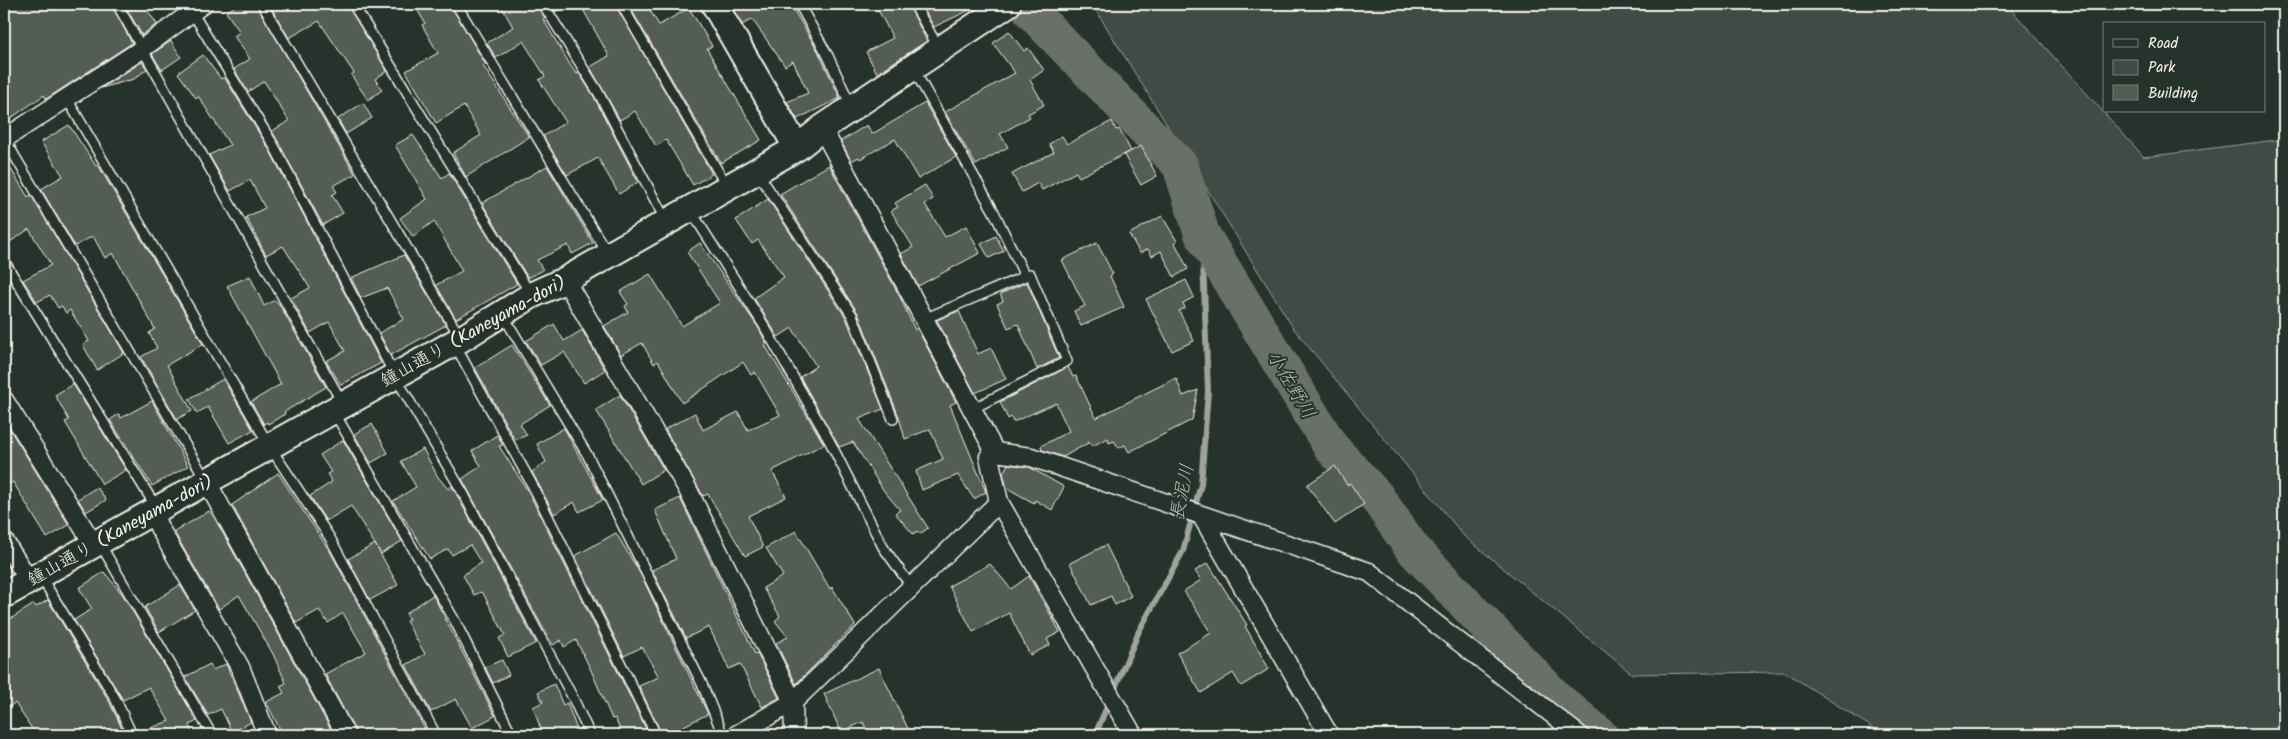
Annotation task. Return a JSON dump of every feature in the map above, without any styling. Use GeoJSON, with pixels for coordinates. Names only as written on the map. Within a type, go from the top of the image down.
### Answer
{"type":"FeatureCollection","features":[{"type":"Feature","properties":{"kind":"main road"},"geometry":{"type":"LineString","coordinates":[[714,4],[797,148]]}},
{"type":"Feature","properties":{"kind":"main road","name":"鐘山通り (Kaneyama-dori)"},"geometry":{"type":"LineString","coordinates":[[4,595],[458,341],[503,315],[532,295],[565,280],[797,148],[822,128],[940,50],[997,7]]}},
{"type":"Feature","properties":{"kind":"street"},"geometry":{"type":"LineString","coordinates":[[4,138],[142,48],[197,8]]}},
{"type":"Feature","properties":{"kind":"street"},"geometry":{"type":"LineString","coordinates":[[822,128],[994,452]]}},
{"type":"Feature","properties":{"kind":"street"},"geometry":{"type":"LineString","coordinates":[[565,280],[687,488],[793,702],[794,735]]}},
{"type":"Feature","properties":{"kind":"street"},"geometry":{"type":"LineString","coordinates":[[4,400],[97,544]]}},
{"type":"Feature","properties":{"kind":"street"},"geometry":{"type":"LineString","coordinates":[[994,452],[989,457],[999,502],[1133,735]]}},
{"type":"Feature","properties":{"kind":"street"},"geometry":{"type":"LineString","coordinates":[[994,452],[1031,457],[1369,572],[1579,735]]}},
{"type":"Feature","properties":{"kind":"street"},"geometry":{"type":"LineString","coordinates":[[207,482],[346,735]]}},
{"type":"Feature","properties":{"kind":"street"},"geometry":{"type":"LineString","coordinates":[[736,735],[793,702],[910,586],[999,502]]}},
{"type":"Feature","properties":{"kind":"street"},"geometry":{"type":"LineString","coordinates":[[155,511],[160,530],[240,667],[267,735]]}},
{"type":"Feature","properties":{"kind":"street"},"geometry":{"type":"LineString","coordinates":[[1201,515],[1328,735]]}},
{"type":"Feature","properties":{"kind":"street"},"geometry":{"type":"LineString","coordinates":[[4,541],[34,578]]}},
{"type":"Feature","properties":{"kind":"lane"},"geometry":{"type":"LineString","coordinates":[[117,4],[456,621],[512,735]]}},
{"type":"Feature","properties":{"kind":"lane"},"geometry":{"type":"LineString","coordinates":[[262,4],[458,341],[535,490],[656,735]]}},
{"type":"Feature","properties":{"kind":"lane"},"geometry":{"type":"LineString","coordinates":[[353,4],[532,295]]}},
{"type":"Feature","properties":{"kind":"lane"},"geometry":{"type":"LineString","coordinates":[[456,4],[594,228],[608,255]]}},
{"type":"Feature","properties":{"kind":"lane"},"geometry":{"type":"LineString","coordinates":[[543,4],[598,92],[666,222]]}},
{"type":"Feature","properties":{"kind":"lane"},"geometry":{"type":"LineString","coordinates":[[621,4],[728,187]]}},
{"type":"Feature","properties":{"kind":"lane"},"geometry":{"type":"LineString","coordinates":[[798,4],[828,56],[853,108]]}},
{"type":"Feature","properties":{"kind":"lane"},"geometry":{"type":"LineString","coordinates":[[914,4],[940,50]]}},
{"type":"Feature","properties":{"kind":"lane"},"geometry":{"type":"LineString","coordinates":[[197,8],[274,146],[395,376],[468,502],[572,696],[590,735]]}},
{"type":"Feature","properties":{"kind":"lane"},"geometry":{"type":"LineString","coordinates":[[913,68],[994,212],[1023,272],[1022,276]]}},
{"type":"Feature","properties":{"kind":"lane"},"geometry":{"type":"LineString","coordinates":[[66,97],[270,447],[330,538],[436,735]]}},
{"type":"Feature","properties":{"kind":"lane"},"geometry":{"type":"LineString","coordinates":[[4,138],[207,482]]}},
{"type":"Feature","properties":{"kind":"lane"},"geometry":{"type":"LineString","coordinates":[[756,171],[852,315],[893,420]]}},
{"type":"Feature","properties":{"kind":"lane"},"geometry":{"type":"LineString","coordinates":[[689,209],[763,324],[830,442],[883,547],[910,586]]}},
{"type":"Feature","properties":{"kind":"lane"},"geometry":{"type":"LineString","coordinates":[[4,261],[155,511]]}},
{"type":"Feature","properties":{"kind":"lane"},"geometry":{"type":"LineString","coordinates":[[924,318],[1030,274],[1067,361],[972,409]]}},
{"type":"Feature","properties":{"kind":"lane"},"geometry":{"type":"LineString","coordinates":[[503,315],[588,456],[702,684],[723,735]]}},
{"type":"Feature","properties":{"kind":"lane"},"geometry":{"type":"LineString","coordinates":[[97,544],[212,735]]}},
{"type":"Feature","properties":{"kind":"lane"},"geometry":{"type":"LineString","coordinates":[[34,578],[115,698],[132,735]]}},
{"type":"Feature","properties":{"kind":"green space"},"geometry":{"type":"Polygon","coordinates":[[[1092,4],[2006,4],[2144,157],[2284,139],[2284,735],[1884,735],[1785,672],[1632,674],[1464,536],[1294,329],[1092,4]]]}},
{"type":"Feature","properties":{"kind":"building"},"geometry":{"type":"Polygon","coordinates":[[[4,4],[111,4],[132,43],[46,99],[44,95],[4,123],[4,94],[12,87],[4,73],[4,4]]]}},
{"type":"Feature","properties":{"kind":"building"},"geometry":{"type":"Polygon","coordinates":[[[124,4],[143,4],[157,24],[142,35],[124,4]]]}},
{"type":"Feature","properties":{"kind":"building"},"geometry":{"type":"Polygon","coordinates":[[[238,4],[256,4],[355,174],[333,186],[337,192],[332,195],[343,213],[323,225],[272,131],[289,121],[264,81],[248,92],[234,69],[250,59],[234,36],[240,32],[226,12],[238,4]]]}},
{"type":"Feature","properties":{"kind":"building"},"geometry":{"type":"Polygon","coordinates":[[[269,4],[347,4],[387,71],[375,79],[382,90],[368,100],[351,75],[354,73],[319,21],[289,38],[269,4]]]}},
{"type":"Feature","properties":{"kind":"building"},"geometry":{"type":"Polygon","coordinates":[[[414,4],[450,4],[486,65],[483,66],[529,137],[466,177],[453,153],[481,135],[464,106],[436,123],[406,71],[438,53],[422,25],[425,23],[414,4]]]}},
{"type":"Feature","properties":{"kind":"building"},"geometry":{"type":"Polygon","coordinates":[[[500,4],[537,4],[545,18],[543,19],[572,68],[577,74],[579,73],[593,95],[638,182],[619,194],[598,158],[567,175],[543,136],[566,122],[539,80],[545,76],[523,41],[496,58],[487,43],[513,27],[500,4]]]}},
{"type":"Feature","properties":{"kind":"building"},"geometry":{"type":"Polygon","coordinates":[[[550,4],[570,4],[555,12],[550,4]]]}},
{"type":"Feature","properties":{"kind":"building"},"geometry":{"type":"Polygon","coordinates":[[[580,4],[615,4],[712,174],[693,185],[666,140],[656,146],[635,111],[620,120],[590,67],[609,56],[580,4]]]}},
{"type":"Feature","properties":{"kind":"building"},"geometry":{"type":"Polygon","coordinates":[[[628,4],[646,4],[659,25],[689,8],[712,46],[707,49],[761,140],[721,163],[628,4]]]}},
{"type":"Feature","properties":{"kind":"building"},"geometry":{"type":"Polygon","coordinates":[[[730,4],[790,4],[818,51],[840,98],[797,119],[787,102],[808,93],[793,61],[785,66],[752,19],[742,25],[730,4]]]}},
{"type":"Feature","properties":{"kind":"building"},"geometry":{"type":"Polygon","coordinates":[[[875,4],[908,4],[927,41],[877,73],[866,52],[893,38],[875,4]]]}},
{"type":"Feature","properties":{"kind":"building"},"geometry":{"type":"Polygon","coordinates":[[[921,4],[982,4],[934,27],[921,4]]]}},
{"type":"Feature","properties":{"kind":"building"},"geometry":{"type":"Polygon","coordinates":[[[1009,31],[1024,51],[1028,48],[1044,70],[1030,80],[1044,105],[1028,114],[1030,117],[1000,134],[1008,147],[976,165],[945,112],[1015,73],[993,43],[1009,31]]]}},
{"type":"Feature","properties":{"kind":"building"},"geometry":{"type":"Polygon","coordinates":[[[171,41],[181,57],[162,70],[152,54],[171,41]]]}},
{"type":"Feature","properties":{"kind":"building"},"geometry":{"type":"Polygon","coordinates":[[[203,55],[221,79],[224,77],[269,149],[381,363],[341,385],[326,361],[345,351],[329,322],[310,333],[291,298],[310,288],[283,246],[266,255],[246,217],[265,208],[250,180],[230,191],[209,155],[230,145],[198,96],[196,98],[178,73],[203,55]]]}},
{"type":"Feature","properties":{"kind":"building"},"geometry":{"type":"Polygon","coordinates":[[[142,62],[147,69],[134,79],[101,88],[142,62]]]}},
{"type":"Feature","properties":{"kind":"building"},"geometry":{"type":"Polygon","coordinates":[[[363,103],[372,118],[346,134],[338,119],[363,103]]]}},
{"type":"Feature","properties":{"kind":"building"},"geometry":{"type":"Polygon","coordinates":[[[925,103],[956,157],[918,179],[895,139],[860,159],[859,157],[851,161],[841,141],[867,125],[872,134],[925,103]]]}},
{"type":"Feature","properties":{"kind":"building"},"geometry":{"type":"Polygon","coordinates":[[[1112,121],[1116,130],[1119,129],[1131,151],[1079,177],[1076,172],[1042,190],[1038,183],[1022,192],[1012,174],[1054,152],[1049,144],[1062,136],[1067,144],[1112,121]]]}},
{"type":"Feature","properties":{"kind":"building"},"geometry":{"type":"Polygon","coordinates":[[[69,125],[96,166],[98,165],[203,344],[167,365],[192,411],[177,419],[141,357],[157,348],[149,333],[155,329],[113,253],[105,258],[93,236],[75,246],[41,189],[63,176],[41,142],[69,125]]]}},
{"type":"Feature","properties":{"kind":"building"},"geometry":{"type":"Polygon","coordinates":[[[413,135],[442,178],[449,173],[517,284],[456,319],[436,285],[462,271],[434,221],[413,237],[400,218],[427,199],[395,145],[413,135]]]}},
{"type":"Feature","properties":{"kind":"building"},"geometry":{"type":"Polygon","coordinates":[[[1141,146],[1157,176],[1141,185],[1124,155],[1141,146]]]}},
{"type":"Feature","properties":{"kind":"building"},"geometry":{"type":"Polygon","coordinates":[[[4,158],[28,197],[31,195],[124,353],[97,370],[83,345],[89,341],[70,310],[66,313],[62,306],[58,308],[50,295],[37,302],[23,280],[51,265],[29,229],[4,246],[4,158]]]}},
{"type":"Feature","properties":{"kind":"building"},"geometry":{"type":"Polygon","coordinates":[[[829,165],[899,295],[915,330],[917,328],[956,402],[950,405],[986,492],[974,499],[958,475],[922,490],[916,471],[943,459],[930,429],[905,439],[899,417],[858,313],[780,194],[829,165]]]}},
{"type":"Feature","properties":{"kind":"building"},"geometry":{"type":"Polygon","coordinates":[[[547,166],[593,243],[572,254],[568,245],[537,260],[543,270],[528,278],[482,203],[547,166]]]}},
{"type":"Feature","properties":{"kind":"building"},"geometry":{"type":"Polygon","coordinates":[[[925,185],[933,199],[925,204],[945,237],[966,226],[980,253],[918,286],[901,254],[913,247],[891,211],[898,207],[895,203],[925,185]]]}},
{"type":"Feature","properties":{"kind":"building"},"geometry":{"type":"Polygon","coordinates":[[[768,199],[846,318],[883,409],[859,419],[928,528],[920,534],[917,531],[913,534],[895,513],[900,510],[884,491],[853,442],[839,447],[800,377],[816,366],[792,328],[778,337],[754,298],[784,277],[758,240],[752,244],[736,220],[768,199]]]}},
{"type":"Feature","properties":{"kind":"building"},"geometry":{"type":"Polygon","coordinates":[[[1162,216],[1177,241],[1175,243],[1188,269],[1174,277],[1161,251],[1152,256],[1148,249],[1140,253],[1129,234],[1162,216]]]}},
{"type":"Feature","properties":{"kind":"building"},"geometry":{"type":"Polygon","coordinates":[[[996,236],[1004,251],[989,258],[981,244],[996,236]]]}},
{"type":"Feature","properties":{"kind":"building"},"geometry":{"type":"Polygon","coordinates":[[[700,243],[758,327],[767,344],[765,345],[824,444],[772,471],[786,497],[748,516],[763,547],[745,556],[708,494],[703,496],[665,429],[695,413],[703,430],[738,412],[748,430],[780,415],[755,372],[751,375],[743,362],[682,403],[658,361],[654,364],[642,343],[621,355],[604,326],[628,312],[625,306],[628,304],[620,292],[650,274],[682,326],[720,303],[687,252],[700,243]]]}},
{"type":"Feature","properties":{"kind":"building"},"geometry":{"type":"Polygon","coordinates":[[[1097,243],[1113,274],[1110,276],[1124,307],[1081,326],[1074,311],[1085,306],[1062,260],[1097,243]]]}},
{"type":"Feature","properties":{"kind":"building"},"geometry":{"type":"Polygon","coordinates":[[[404,255],[446,325],[391,355],[379,333],[404,319],[387,288],[361,298],[351,278],[404,255]]]}},
{"type":"Feature","properties":{"kind":"building"},"geometry":{"type":"Polygon","coordinates":[[[250,276],[264,306],[275,300],[279,304],[326,387],[284,412],[285,414],[268,424],[267,422],[264,424],[251,402],[281,384],[227,286],[250,276]]]}},
{"type":"Feature","properties":{"kind":"building"},"geometry":{"type":"Polygon","coordinates":[[[1186,280],[1194,297],[1183,303],[1185,308],[1179,311],[1194,341],[1172,351],[1146,299],[1186,280]]]}},
{"type":"Feature","properties":{"kind":"building"},"geometry":{"type":"Polygon","coordinates":[[[1027,282],[1059,358],[1037,369],[1018,324],[1008,328],[997,304],[1003,301],[1000,294],[1027,282]]]}},
{"type":"Feature","properties":{"kind":"building"},"geometry":{"type":"Polygon","coordinates":[[[959,311],[978,354],[991,348],[1006,379],[975,393],[937,320],[959,311]]]}},
{"type":"Feature","properties":{"kind":"building"},"geometry":{"type":"Polygon","coordinates":[[[554,324],[564,341],[582,330],[605,370],[584,383],[564,352],[541,365],[526,341],[554,324]]]}},
{"type":"Feature","properties":{"kind":"building"},"geometry":{"type":"Polygon","coordinates":[[[512,345],[550,405],[520,424],[527,435],[515,440],[475,368],[512,345]]]}},
{"type":"Feature","properties":{"kind":"building"},"geometry":{"type":"Polygon","coordinates":[[[1068,367],[1073,377],[1076,376],[1096,418],[1176,378],[1183,396],[1198,390],[1192,420],[1129,452],[1125,445],[1119,448],[1114,441],[1109,443],[1108,438],[1092,446],[1090,442],[1063,457],[1042,450],[1041,446],[1069,431],[1056,403],[1013,422],[1011,417],[1008,419],[1000,402],[1068,367]]]}},
{"type":"Feature","properties":{"kind":"building"},"geometry":{"type":"Polygon","coordinates":[[[223,379],[253,430],[229,443],[208,407],[197,413],[189,399],[223,379]]]}},
{"type":"Feature","properties":{"kind":"building"},"geometry":{"type":"Polygon","coordinates":[[[73,384],[126,470],[102,484],[65,422],[69,420],[55,395],[73,384]]]}},
{"type":"Feature","properties":{"kind":"building"},"geometry":{"type":"Polygon","coordinates":[[[620,395],[664,470],[641,484],[596,410],[620,395]]]}},
{"type":"Feature","properties":{"kind":"building"},"geometry":{"type":"Polygon","coordinates":[[[152,401],[188,466],[152,486],[110,420],[119,414],[121,418],[152,401]]]}},
{"type":"Feature","properties":{"kind":"building"},"geometry":{"type":"Polygon","coordinates":[[[4,420],[69,525],[47,538],[13,482],[4,487],[4,420]]]}},
{"type":"Feature","properties":{"kind":"building"},"geometry":{"type":"Polygon","coordinates":[[[372,424],[388,453],[371,463],[354,434],[372,424]]]}},
{"type":"Feature","properties":{"kind":"building"},"geometry":{"type":"Polygon","coordinates":[[[564,428],[603,500],[579,512],[574,502],[554,514],[532,472],[546,462],[537,444],[564,428]]]}},
{"type":"Feature","properties":{"kind":"building"},"geometry":{"type":"Polygon","coordinates":[[[497,435],[503,445],[499,446],[529,493],[649,735],[622,735],[615,718],[612,719],[576,640],[564,647],[561,640],[553,645],[462,479],[481,466],[472,451],[497,435]]]}},
{"type":"Feature","properties":{"kind":"building"},"geometry":{"type":"Polygon","coordinates":[[[343,440],[402,541],[381,554],[351,506],[326,521],[310,496],[332,482],[327,474],[331,472],[320,455],[343,440]]]}},
{"type":"Feature","properties":{"kind":"building"},"geometry":{"type":"Polygon","coordinates":[[[423,449],[438,477],[448,489],[452,486],[536,643],[508,657],[499,638],[505,635],[484,595],[481,592],[474,595],[463,575],[481,563],[470,545],[452,555],[448,549],[430,559],[393,501],[416,487],[401,461],[423,449]]]}},
{"type":"Feature","properties":{"kind":"building"},"geometry":{"type":"Polygon","coordinates":[[[1008,464],[1029,467],[1064,487],[1052,510],[1035,500],[1034,503],[1007,488],[1003,473],[1008,464]]]}},
{"type":"Feature","properties":{"kind":"building"},"geometry":{"type":"Polygon","coordinates":[[[1335,466],[1347,485],[1350,483],[1364,504],[1335,524],[1307,485],[1335,466]]]}},
{"type":"Feature","properties":{"kind":"building"},"geometry":{"type":"Polygon","coordinates":[[[278,473],[331,553],[428,735],[357,735],[325,674],[366,652],[343,613],[328,623],[319,610],[296,623],[232,505],[278,473]]]}},
{"type":"Feature","properties":{"kind":"building"},"geometry":{"type":"Polygon","coordinates":[[[97,487],[106,500],[86,512],[78,499],[97,487]]]}},
{"type":"Feature","properties":{"kind":"building"},"geometry":{"type":"Polygon","coordinates":[[[680,498],[755,654],[757,653],[779,698],[762,707],[740,664],[729,669],[709,627],[686,638],[652,570],[676,559],[655,510],[680,498]]]}},
{"type":"Feature","properties":{"kind":"building"},"geometry":{"type":"Polygon","coordinates":[[[209,511],[334,735],[298,735],[295,729],[283,735],[266,702],[284,693],[280,686],[286,683],[273,654],[239,595],[219,609],[174,532],[209,511]]]}},
{"type":"Feature","properties":{"kind":"building"},"geometry":{"type":"Polygon","coordinates":[[[796,531],[830,589],[832,587],[855,625],[796,684],[776,643],[788,637],[775,621],[780,616],[763,588],[783,576],[766,548],[796,531]]]}},
{"type":"Feature","properties":{"kind":"building"},"geometry":{"type":"Polygon","coordinates":[[[616,533],[641,575],[708,714],[665,735],[662,735],[639,686],[659,677],[642,647],[624,656],[575,556],[616,533]]]}},
{"type":"Feature","properties":{"kind":"building"},"geometry":{"type":"Polygon","coordinates":[[[375,544],[398,585],[370,600],[348,559],[375,544]]]}},
{"type":"Feature","properties":{"kind":"building"},"geometry":{"type":"Polygon","coordinates":[[[1106,545],[1131,596],[1115,605],[1111,596],[1091,605],[1070,563],[1106,545]]]}},
{"type":"Feature","properties":{"kind":"building"},"geometry":{"type":"Polygon","coordinates":[[[1208,563],[1247,625],[1245,626],[1269,669],[1241,686],[1233,673],[1201,693],[1177,653],[1211,633],[1184,591],[1201,580],[1195,571],[1208,563]]]}},
{"type":"Feature","properties":{"kind":"building"},"geometry":{"type":"Polygon","coordinates":[[[990,564],[1011,589],[1029,576],[1060,632],[1047,639],[1050,645],[1030,655],[1009,613],[973,632],[949,586],[990,564]]]}},
{"type":"Feature","properties":{"kind":"building"},"geometry":{"type":"Polygon","coordinates":[[[104,572],[123,595],[197,721],[189,725],[193,735],[138,735],[138,733],[169,721],[149,687],[123,700],[74,620],[92,609],[79,588],[104,572]]]}},
{"type":"Feature","properties":{"kind":"building"},"geometry":{"type":"Polygon","coordinates":[[[180,585],[195,610],[159,632],[145,607],[180,585]]]}},
{"type":"Feature","properties":{"kind":"building"},"geometry":{"type":"Polygon","coordinates":[[[433,595],[495,716],[472,728],[456,699],[431,712],[406,665],[425,654],[406,621],[409,619],[406,613],[433,595]]]}},
{"type":"Feature","properties":{"kind":"building"},"geometry":{"type":"Polygon","coordinates":[[[48,600],[109,701],[125,735],[36,735],[15,703],[4,710],[4,623],[34,604],[36,607],[48,600]]]}},
{"type":"Feature","properties":{"kind":"building"},"geometry":{"type":"Polygon","coordinates":[[[502,660],[509,675],[493,683],[485,667],[502,660]]]}},
{"type":"Feature","properties":{"kind":"building"},"geometry":{"type":"Polygon","coordinates":[[[210,664],[213,670],[226,664],[251,722],[232,732],[221,709],[208,715],[185,677],[210,664]]]}},
{"type":"Feature","properties":{"kind":"building"},"geometry":{"type":"Polygon","coordinates":[[[879,668],[911,735],[869,735],[863,722],[841,732],[824,694],[879,668]]]}},
{"type":"Feature","properties":{"kind":"building"},"geometry":{"type":"Polygon","coordinates":[[[554,684],[563,705],[567,703],[579,735],[543,735],[533,707],[543,702],[538,692],[554,684]]]}},
{"type":"Feature","properties":{"kind":"waterway","name":"小佐野川"},"geometry":{"type":"LineString","coordinates":[[1030,4],[1031,11],[1041,22],[1180,165],[1202,234],[1331,447],[1376,496],[1412,548],[1557,699],[1600,735]]}},
{"type":"Feature","properties":{"kind":"waterway","name":"長泥川"},"geometry":{"type":"LineString","coordinates":[[1095,735],[1139,631],[1183,551],[1201,484],[1208,391],[1202,234]]}}]}
